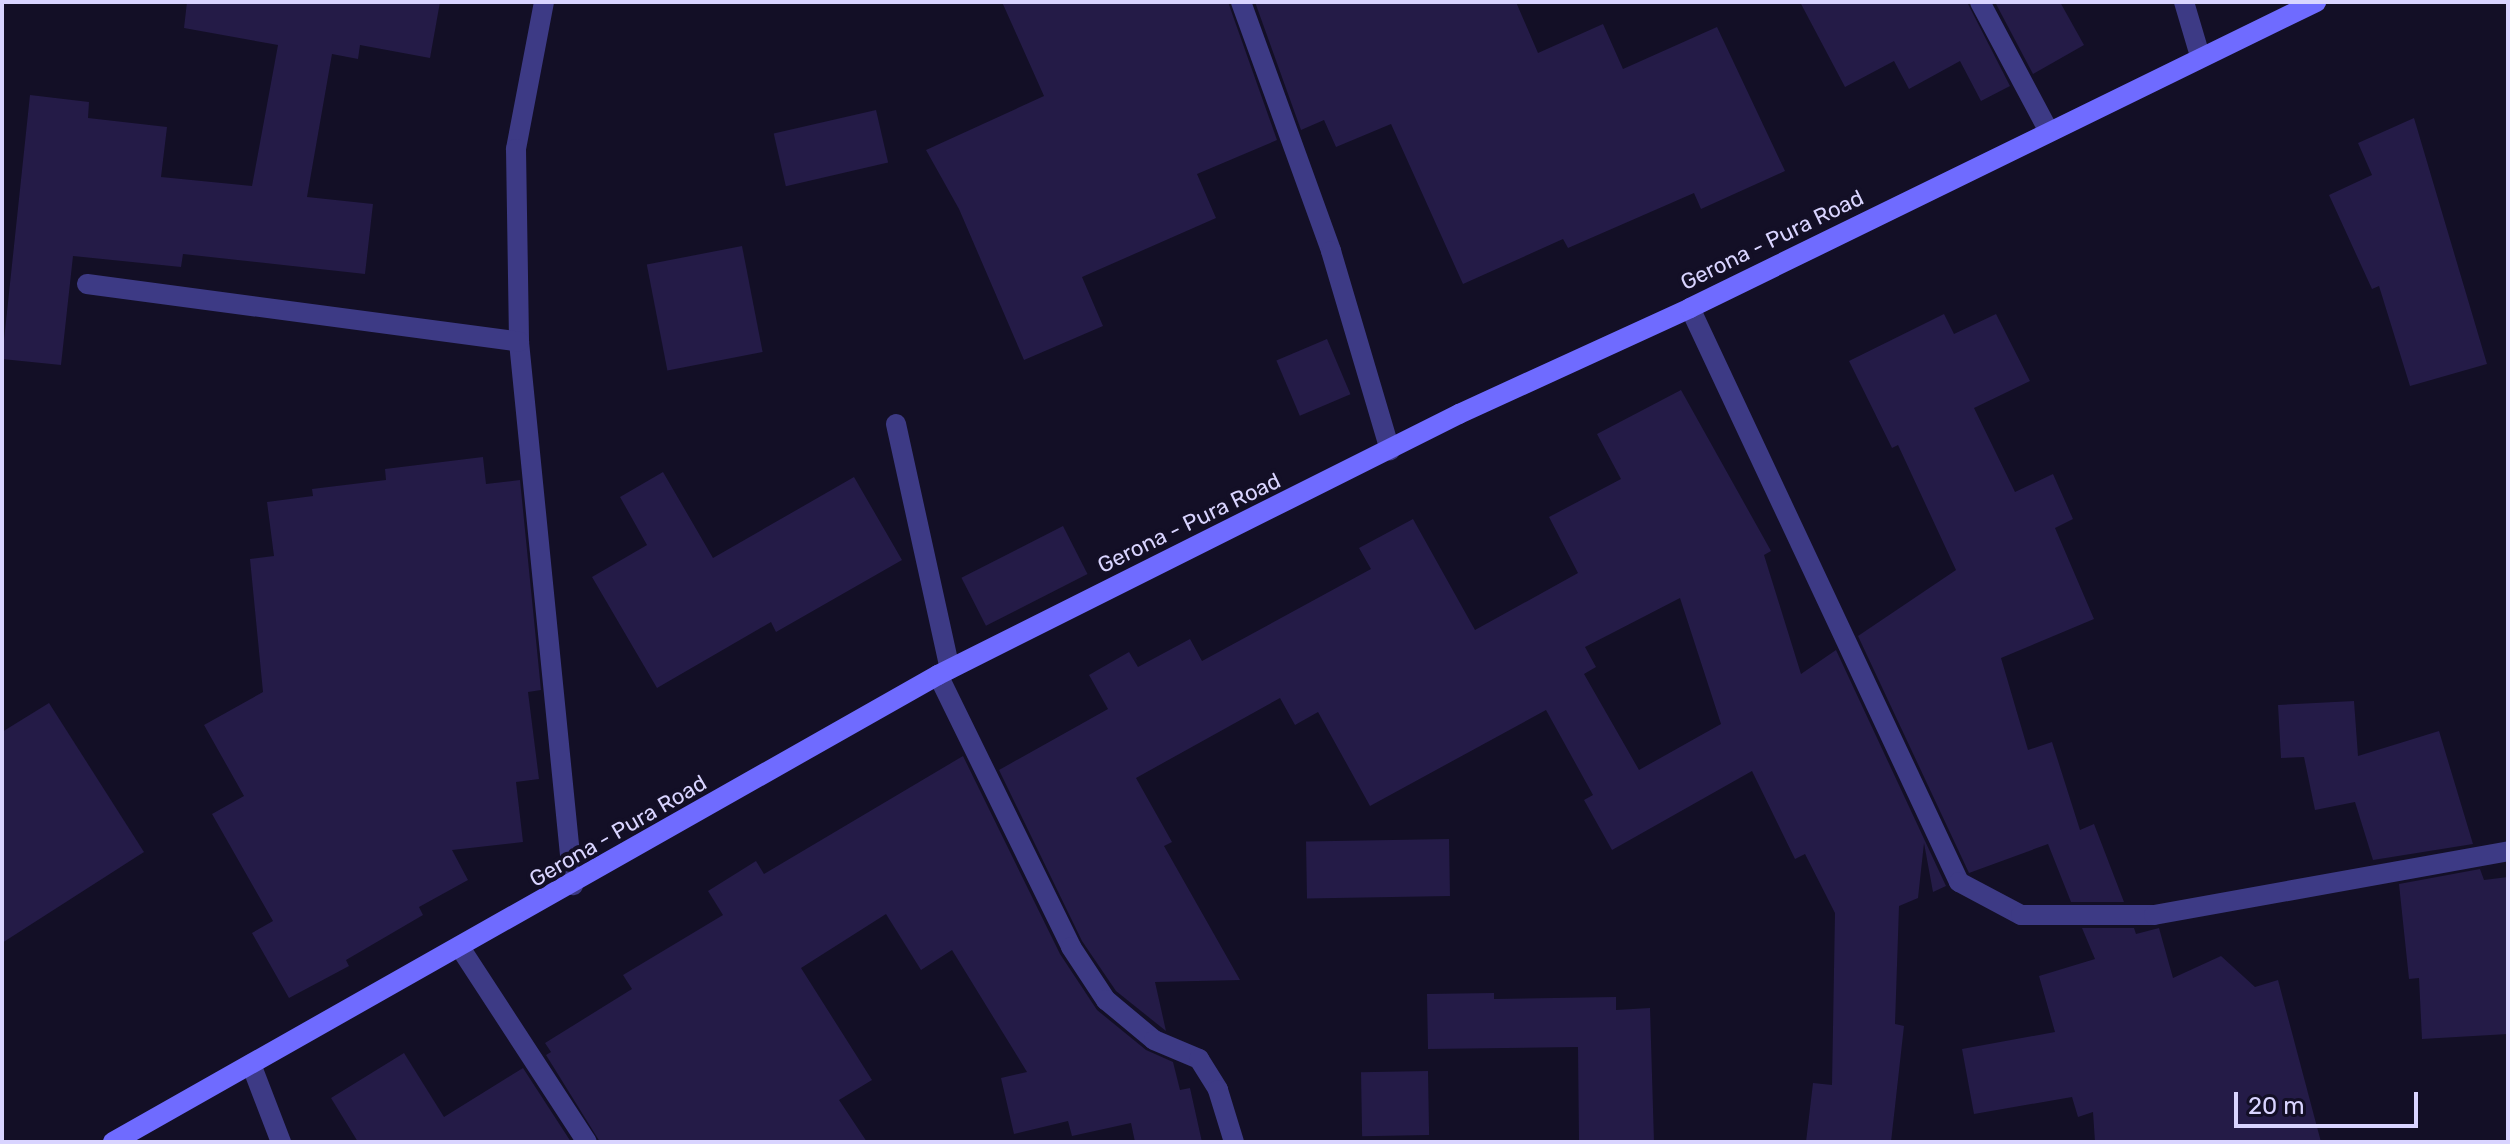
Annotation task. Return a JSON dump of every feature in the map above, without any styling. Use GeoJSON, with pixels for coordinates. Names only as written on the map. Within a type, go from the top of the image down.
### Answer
{"type":"FeatureCollection","features":[{"type":"Feature","properties":{"kind":"main road","name":"Gerona - Pura Road"},"geometry":{"type":"LineString","coordinates":[[124,1139],[944,672],[1390,450],[1690,308],[2048,130],[2316,2]]}},
{"type":"Feature","properties":{"kind":"street"},"geometry":{"type":"LineString","coordinates":[[544,2],[516,149],[519,342],[573,885]]}},
{"type":"Feature","properties":{"kind":"street"},"geometry":{"type":"LineString","coordinates":[[1241,2],[1331,251],[1390,450]]}},
{"type":"Feature","properties":{"kind":"street"},"geometry":{"type":"LineString","coordinates":[[1980,2],[2048,130]]}},
{"type":"Feature","properties":{"kind":"street"},"geometry":{"type":"LineString","coordinates":[[2184,2],[2200,56]]}},
{"type":"Feature","properties":{"kind":"street"},"geometry":{"type":"LineString","coordinates":[[87,284],[519,342]]}},
{"type":"Feature","properties":{"kind":"street"},"geometry":{"type":"LineString","coordinates":[[1690,308],[1959,882],[2021,915],[2154,915],[2508,851]]}},
{"type":"Feature","properties":{"kind":"street"},"geometry":{"type":"LineString","coordinates":[[896,424],[944,672],[1071,947],[1106,1000],[1154,1040],[1199,1059],[1218,1090],[1234,1142]]}},
{"type":"Feature","properties":{"kind":"street"},"geometry":{"type":"LineString","coordinates":[[461,949],[587,1142]]}},
{"type":"Feature","properties":{"kind":"street"},"geometry":{"type":"LineString","coordinates":[[251,1064],[281,1142]]}},
{"type":"Feature","properties":{"kind":"building"},"geometry":{"type":"Polygon","coordinates":[[[187,2],[440,2],[430,58],[360,45],[358,59],[332,54],[307,197],[373,204],[365,274],[183,254],[181,267],[73,256],[61,365],[2,359],[30,95],[89,102],[88,118],[167,127],[161,177],[252,186],[278,45],[184,28],[187,2]]]}},
{"type":"Feature","properties":{"kind":"building"},"geometry":{"type":"Polygon","coordinates":[[[1002,2],[1228,2],[1277,140],[1197,174],[1216,218],[1082,277],[1103,326],[1024,360],[959,209],[926,150],[1044,96],[1002,2]]]}},
{"type":"Feature","properties":{"kind":"building"},"geometry":{"type":"Polygon","coordinates":[[[1255,2],[1516,2],[1538,53],[1603,24],[1623,69],[1717,27],[1785,171],[1701,209],[1694,193],[1568,248],[1563,239],[1463,284],[1391,124],[1336,147],[1324,120],[1301,130],[1255,2]]]}},
{"type":"Feature","properties":{"kind":"building"},"geometry":{"type":"Polygon","coordinates":[[[1800,2],[1967,2],[2010,86],[1981,101],[1960,61],[1909,89],[1894,61],[1845,87],[1800,2]]]}},
{"type":"Feature","properties":{"kind":"building"},"geometry":{"type":"Polygon","coordinates":[[[1995,2],[2060,2],[2084,45],[2033,74],[1995,2]]]}},
{"type":"Feature","properties":{"kind":"building"},"geometry":{"type":"Polygon","coordinates":[[[876,110],[888,163],[786,186],[774,134],[876,110]]]}},
{"type":"Feature","properties":{"kind":"building"},"geometry":{"type":"Polygon","coordinates":[[[2414,118],[2487,364],[2410,386],[2379,286],[2372,289],[2329,195],[2372,175],[2358,143],[2414,118]]]}},
{"type":"Feature","properties":{"kind":"building"},"geometry":{"type":"Polygon","coordinates":[[[742,246],[763,352],[667,371],[647,265],[742,246]]]}},
{"type":"Feature","properties":{"kind":"building"},"geometry":{"type":"Polygon","coordinates":[[[1944,314],[1954,334],[1996,314],[2030,381],[1974,408],[2015,492],[2053,474],[2073,519],[2055,528],[2094,619],[2001,658],[2028,750],[2052,742],[2080,830],[2094,824],[2124,902],[2071,902],[2048,844],[1969,873],[1858,636],[1956,570],[1898,445],[1892,448],[1849,361],[1944,314]]]}},
{"type":"Feature","properties":{"kind":"building"},"geometry":{"type":"Polygon","coordinates":[[[1327,339],[1350,394],[1300,416],[1276,360],[1327,339]]]}},
{"type":"Feature","properties":{"kind":"building"},"geometry":{"type":"Polygon","coordinates":[[[1681,390],[1771,551],[1764,555],[1801,674],[1836,650],[1946,886],[1933,892],[1924,843],[1918,898],[1899,906],[1895,1024],[1904,1026],[1891,1142],[1806,1142],[1813,1083],[1832,1085],[1835,913],[1805,854],[1795,859],[1752,771],[1612,850],[1584,800],[1593,795],[1546,710],[1370,806],[1318,712],[1295,725],[1280,698],[1136,778],[1172,842],[1164,846],[1240,980],[1155,982],[1166,1031],[1116,991],[1082,941],[999,770],[1108,709],[1089,675],[1129,652],[1138,667],[1190,639],[1202,661],[1371,569],[1359,548],[1413,519],[1475,630],[1578,573],[1549,517],[1621,479],[1597,434],[1681,390]],[[1680,598],[1585,647],[1596,667],[1584,674],[1639,770],[1721,724],[1680,598]]]}},
{"type":"Feature","properties":{"kind":"building"},"geometry":{"type":"Polygon","coordinates":[[[483,457],[486,484],[520,480],[541,690],[528,692],[539,779],[516,782],[523,842],[452,850],[468,880],[419,907],[423,915],[346,960],[349,966],[289,998],[252,933],[273,921],[212,814],[244,796],[204,725],[263,692],[250,559],[274,556],[267,502],[313,496],[312,489],[386,480],[385,469],[483,457]]]}},
{"type":"Feature","properties":{"kind":"building"},"geometry":{"type":"Polygon","coordinates":[[[663,472],[713,558],[854,477],[902,560],[776,632],[771,622],[657,688],[592,577],[647,545],[620,497],[663,472]]]}},
{"type":"Feature","properties":{"kind":"building"},"geometry":{"type":"Polygon","coordinates":[[[1063,526],[1088,574],[986,626],[961,578],[1063,526]]]}},
{"type":"Feature","properties":{"kind":"building"},"geometry":{"type":"Polygon","coordinates":[[[2354,701],[2358,756],[2439,731],[2473,844],[2373,860],[2355,802],[2315,810],[2304,757],[2281,758],[2278,705],[2354,701]]]}},
{"type":"Feature","properties":{"kind":"building"},"geometry":{"type":"Polygon","coordinates":[[[49,703],[144,852],[2,943],[2,732],[49,703]]]}},
{"type":"Feature","properties":{"kind":"building"},"geometry":{"type":"Polygon","coordinates":[[[963,756],[1060,954],[1097,1010],[1146,1050],[1173,1062],[1180,1090],[1190,1088],[1202,1142],[1135,1142],[1131,1123],[1072,1136],[1068,1121],[1014,1134],[1001,1078],[1027,1072],[952,950],[921,970],[886,914],[801,968],[872,1080],[839,1100],[867,1142],[600,1142],[546,1055],[551,1052],[545,1043],[632,989],[623,975],[723,915],[708,891],[756,861],[764,874],[963,756]]]}},
{"type":"Feature","properties":{"kind":"building"},"geometry":{"type":"Polygon","coordinates":[[[1449,839],[1450,896],[1307,898],[1306,841],[1449,839]]]}},
{"type":"Feature","properties":{"kind":"building"},"geometry":{"type":"Polygon","coordinates":[[[2480,869],[2484,880],[2508,877],[2508,1034],[2422,1039],[2419,978],[2409,979],[2399,884],[2480,869]]]}},
{"type":"Feature","properties":{"kind":"building"},"geometry":{"type":"Polygon","coordinates":[[[2082,928],[2134,928],[2136,934],[2159,928],[2173,978],[2221,956],[2255,987],[2278,980],[2321,1142],[2095,1142],[2093,1112],[2078,1117],[2072,1097],[1974,1114],[1962,1049],[2055,1032],[2039,976],[2095,959],[2082,928]]]}},
{"type":"Feature","properties":{"kind":"building"},"geometry":{"type":"Polygon","coordinates":[[[1494,993],[1494,999],[1616,997],[1616,1010],[1650,1008],[1654,1142],[1579,1142],[1578,1047],[1428,1049],[1427,994],[1494,993]]]}},
{"type":"Feature","properties":{"kind":"building"},"geometry":{"type":"Polygon","coordinates":[[[404,1053],[444,1117],[523,1068],[571,1142],[358,1142],[331,1098],[404,1053]]]}},
{"type":"Feature","properties":{"kind":"building"},"geometry":{"type":"Polygon","coordinates":[[[1428,1071],[1429,1135],[1362,1136],[1361,1072],[1428,1071]]]}}]}
